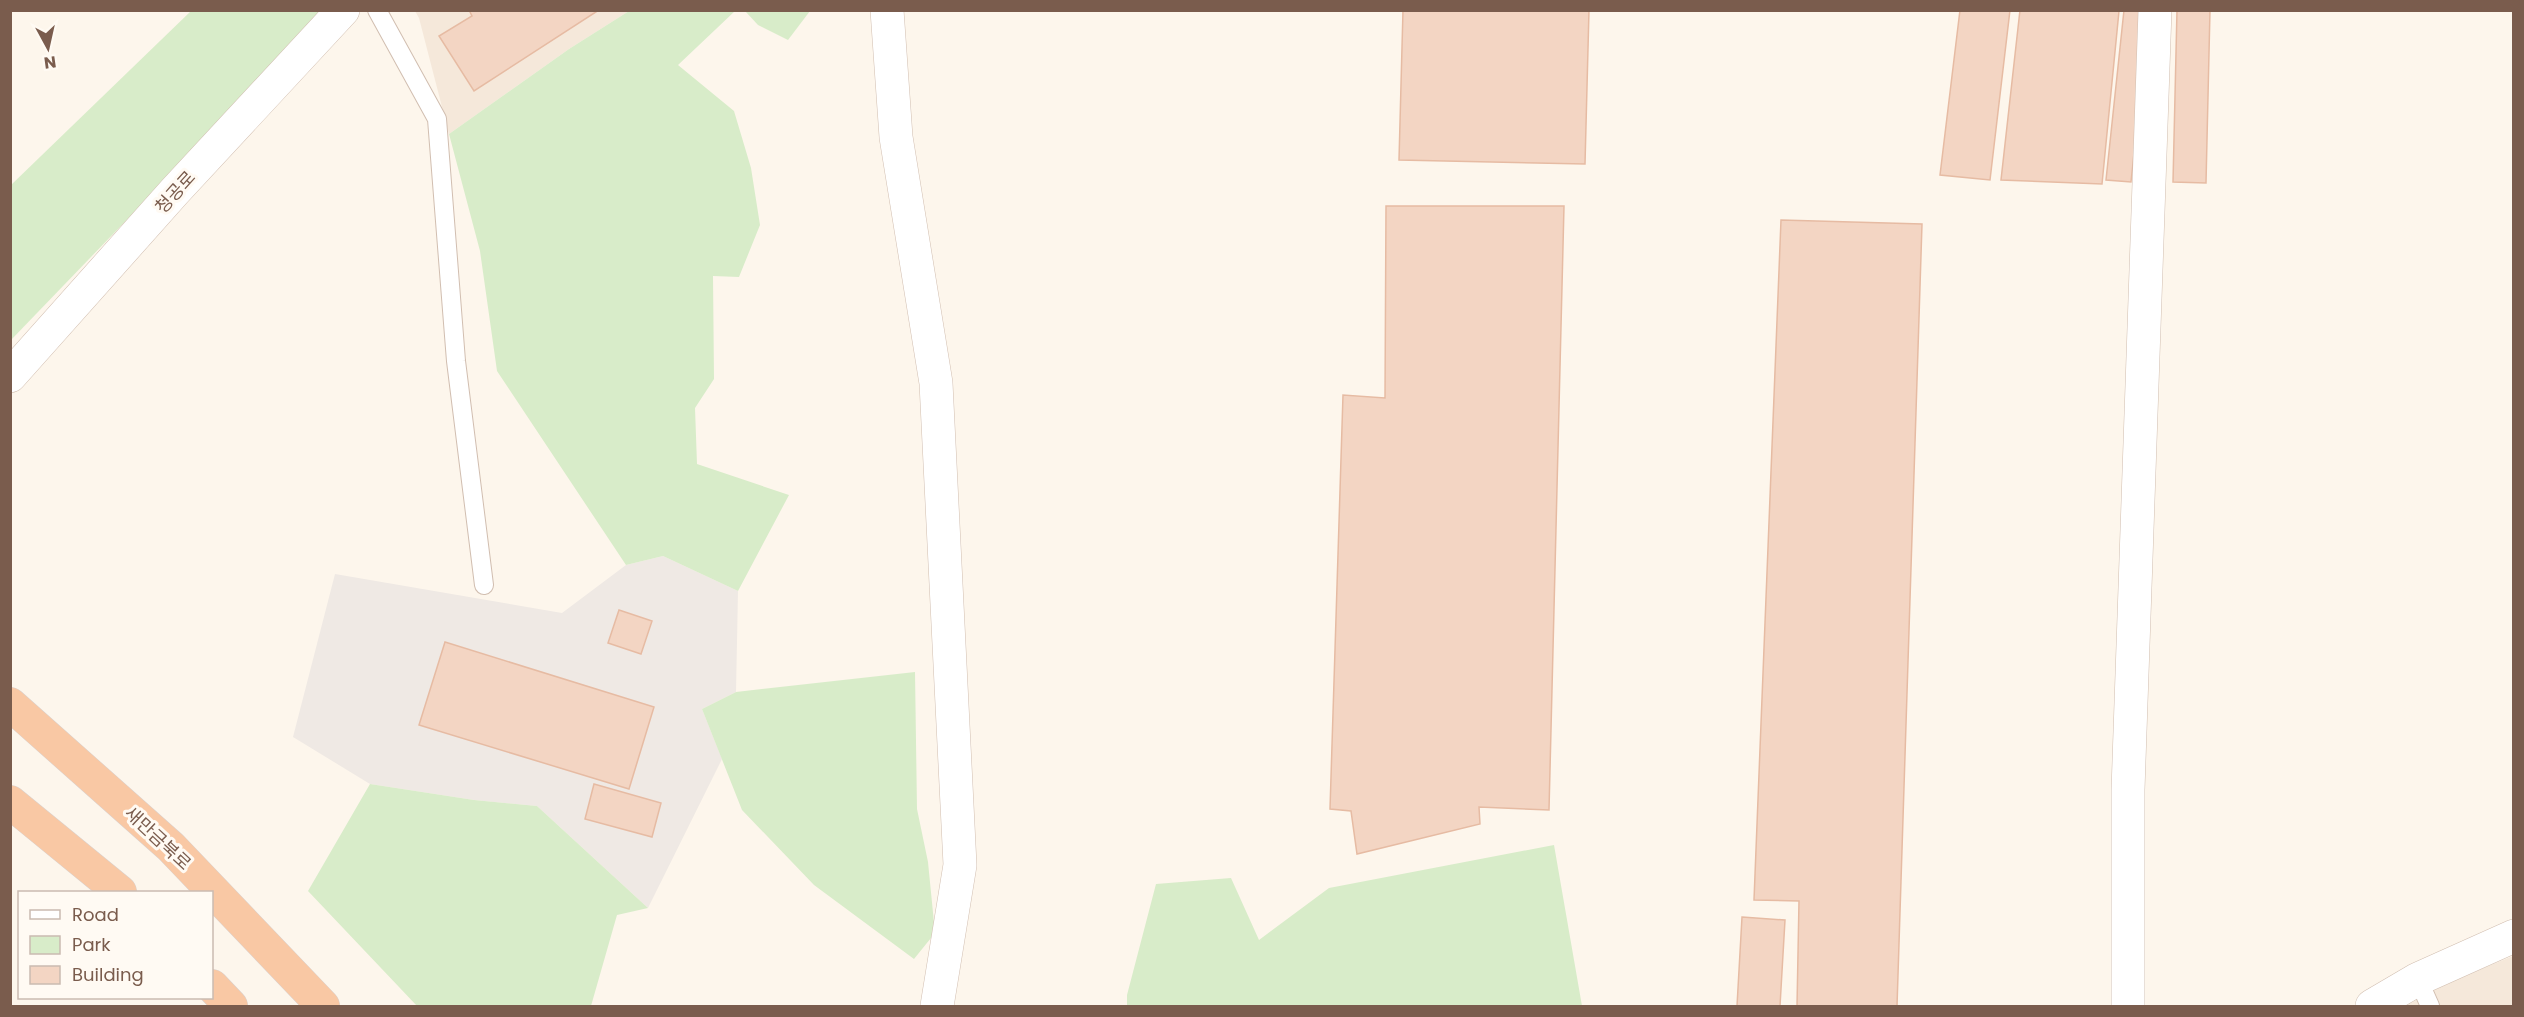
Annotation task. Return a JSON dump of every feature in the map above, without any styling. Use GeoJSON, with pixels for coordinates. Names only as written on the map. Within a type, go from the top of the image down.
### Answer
{"type":"FeatureCollection","features":[{"type":"Feature","properties":{"kind":"highway","name":"새만금북로"},"geometry":{"type":"LineString","coordinates":[[10,704],[171,847],[323,1006]]}},
{"type":"Feature","properties":{"kind":"highway"},"geometry":{"type":"LineString","coordinates":[[10,802],[119,891]]}},
{"type":"Feature","properties":{"kind":"highway"},"geometry":{"type":"LineString","coordinates":[[213,987],[231,1006]]}},
{"type":"Feature","properties":{"kind":"street","name":"청공로"},"geometry":{"type":"LineString","coordinates":[[10,376],[175,191],[343,10]]}},
{"type":"Feature","properties":{"kind":"street"},"geometry":{"type":"LineString","coordinates":[[887,10],[896,136],[936,383],[960,866],[937,1006]]}},
{"type":"Feature","properties":{"kind":"street"},"geometry":{"type":"LineString","coordinates":[[2128,1006],[2128,790],[2156,10]]}},
{"type":"Feature","properties":{"kind":"street"},"geometry":{"type":"LineString","coordinates":[[2372,1006],[2424,993],[2514,936]]}},
{"type":"Feature","properties":{"kind":"lane"},"geometry":{"type":"LineString","coordinates":[[377,10],[437,118],[456,362],[484,585]]}},
{"type":"Feature","properties":{"kind":"shaded area"},"geometry":{"type":"Polygon","coordinates":[[[415,11],[629,11],[569,49],[449,134],[419,18],[415,11]]]}},
{"type":"Feature","properties":{"kind":"shaded area"},"geometry":{"type":"Polygon","coordinates":[[[663,556],[738,591],[736,692],[702,709],[722,759],[648,908],[537,806],[474,800],[370,784],[293,737],[335,574],[562,613],[626,565],[663,556]]]}},
{"type":"Feature","properties":{"kind":"shaded area"},"geometry":{"type":"Polygon","coordinates":[[[2513,956],[2513,1006],[2406,1006],[2442,985],[2513,956]]]}},
{"type":"Feature","properties":{"kind":"green space"},"geometry":{"type":"Polygon","coordinates":[[[810,10],[788,40],[758,25],[745,11],[810,10]]]}},
{"type":"Feature","properties":{"kind":"green space"},"geometry":{"type":"Polygon","coordinates":[[[191,11],[328,11],[11,340],[11,185],[191,11]]]}},
{"type":"Feature","properties":{"kind":"green space"},"geometry":{"type":"Polygon","coordinates":[[[629,11],[735,11],[678,65],[734,111],[751,168],[760,225],[739,277],[713,276],[714,379],[695,408],[697,464],[789,495],[738,591],[663,556],[626,565],[497,371],[480,251],[449,134],[569,49],[629,11]]]}},
{"type":"Feature","properties":{"kind":"green space"},"geometry":{"type":"Polygon","coordinates":[[[915,672],[917,809],[928,862],[935,933],[914,959],[814,885],[742,810],[702,709],[736,692],[915,672]]]}},
{"type":"Feature","properties":{"kind":"green space"},"geometry":{"type":"Polygon","coordinates":[[[370,784],[474,800],[537,806],[648,908],[617,915],[591,1006],[417,1006],[308,891],[370,784]]]}},
{"type":"Feature","properties":{"kind":"green space"},"geometry":{"type":"Polygon","coordinates":[[[1554,845],[1582,1006],[1127,1006],[1127,995],[1156,884],[1231,878],[1259,940],[1329,888],[1554,845]]]}},
{"type":"Feature","properties":{"kind":"building"},"geometry":{"type":"Polygon","coordinates":[[[469,10],[599,10],[474,91],[439,36],[472,16],[469,10]]]}},
{"type":"Feature","properties":{"kind":"building"},"geometry":{"type":"Polygon","coordinates":[[[1403,10],[1589,10],[1585,164],[1399,160],[1403,10]]]}},
{"type":"Feature","properties":{"kind":"building"},"geometry":{"type":"Polygon","coordinates":[[[1960,10],[2010,10],[1990,180],[1940,175],[1960,10]]]}},
{"type":"Feature","properties":{"kind":"building"},"geometry":{"type":"Polygon","coordinates":[[[2020,10],[2119,11],[2102,184],[2001,180],[2020,10]]]}},
{"type":"Feature","properties":{"kind":"building"},"geometry":{"type":"Polygon","coordinates":[[[2124,10],[2149,12],[2131,182],[2106,180],[2124,10]]]}},
{"type":"Feature","properties":{"kind":"building"},"geometry":{"type":"Polygon","coordinates":[[[2177,10],[2210,10],[2206,183],[2173,182],[2177,10]]]}},
{"type":"Feature","properties":{"kind":"building"},"geometry":{"type":"Polygon","coordinates":[[[1386,206],[1564,206],[1549,810],[1479,807],[1480,824],[1357,854],[1351,811],[1330,809],[1343,395],[1385,398],[1386,206]]]}},
{"type":"Feature","properties":{"kind":"building"},"geometry":{"type":"Polygon","coordinates":[[[1781,220],[1922,224],[1897,1006],[1797,1006],[1799,901],[1754,900],[1781,220]]]}},
{"type":"Feature","properties":{"kind":"building"},"geometry":{"type":"Polygon","coordinates":[[[619,610],[652,621],[641,654],[608,643],[619,610]]]}},
{"type":"Feature","properties":{"kind":"building"},"geometry":{"type":"Polygon","coordinates":[[[445,642],[654,707],[629,789],[419,725],[445,642]]]}},
{"type":"Feature","properties":{"kind":"building"},"geometry":{"type":"Polygon","coordinates":[[[594,784],[661,803],[652,837],[585,819],[594,784]]]}},
{"type":"Feature","properties":{"kind":"building"},"geometry":{"type":"Polygon","coordinates":[[[1742,917],[1785,920],[1780,1006],[1737,1006],[1742,917]]]}}]}
